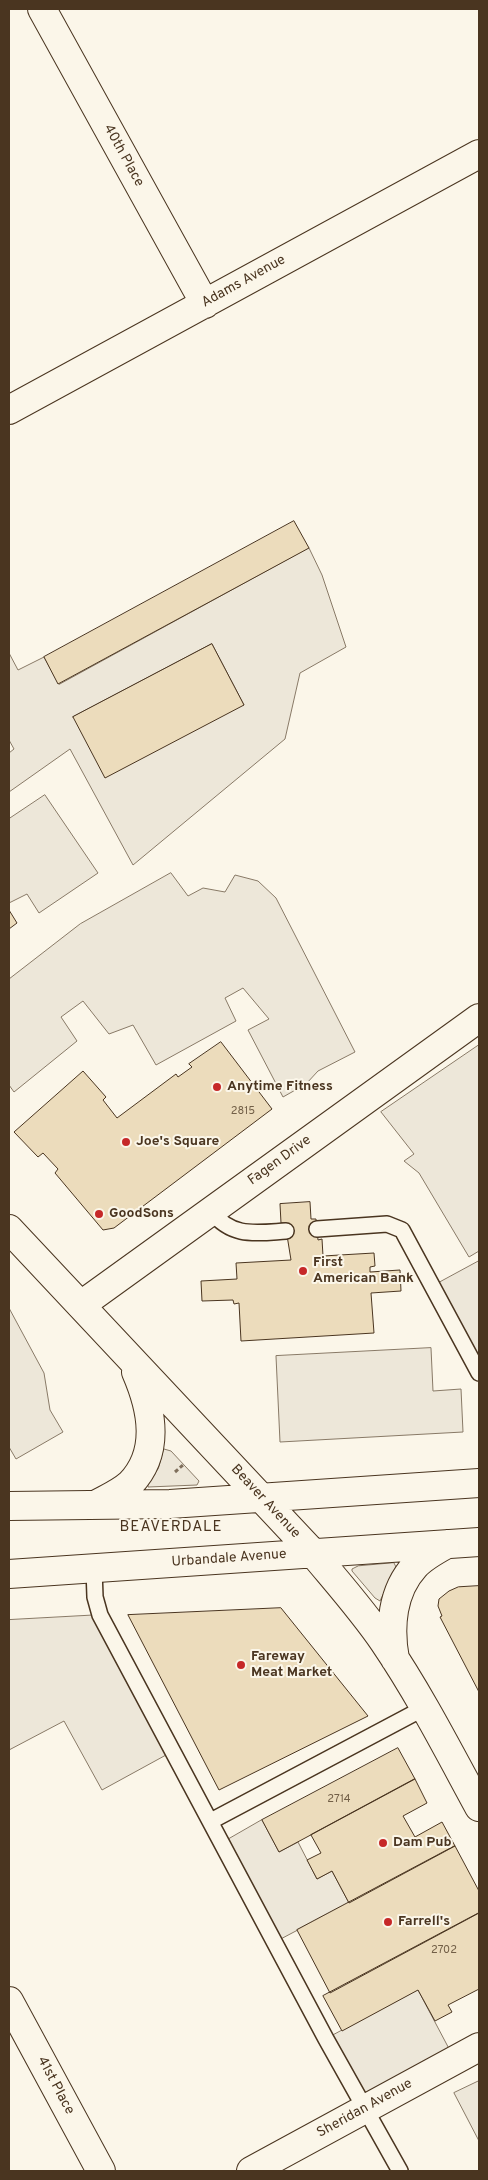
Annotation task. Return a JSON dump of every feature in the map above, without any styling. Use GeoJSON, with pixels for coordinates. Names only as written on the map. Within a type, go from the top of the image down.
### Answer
{"type":"FeatureCollection","features":[{"type":"Feature","properties":{"kind":"street","name":"40th Place"},"geometry":{"type":"LineString","coordinates":[[42,9],[205,304]]}},
{"type":"Feature","properties":{"kind":"street","name":"Adams Avenue"},"geometry":{"type":"LineString","coordinates":[[9,410],[479,154]]}},
{"type":"Feature","properties":{"kind":"street","name":"Fagen Drive"},"geometry":{"type":"LineString","coordinates":[[81,1305],[479,1018]]}},
{"type":"Feature","properties":{"kind":"street","name":"Beaver Avenue"},"geometry":{"type":"LineString","coordinates":[[9,1229],[313,1553],[360,1609],[395,1660],[424,1708],[479,1808]]}},
{"type":"Feature","properties":{"kind":"street"},"geometry":{"type":"LineString","coordinates":[[96,1505],[128,1485],[146,1463],[150,1446],[152,1429],[149,1406],[130,1357]]}},
{"type":"Feature","properties":{"kind":"street"},"geometry":{"type":"LineString","coordinates":[[9,1506],[170,1504],[479,1483]]}},
{"type":"Feature","properties":{"kind":"street","name":"Urbandale Avenue"},"geometry":{"type":"LineString","coordinates":[[9,1574],[479,1542]]}},
{"type":"Feature","properties":{"kind":"street"},"geometry":{"type":"LineString","coordinates":[[395,1660],[392,1624],[400,1591],[414,1566],[448,1543]]}},
{"type":"Feature","properties":{"kind":"street","name":"41st Place"},"geometry":{"type":"LineString","coordinates":[[9,2002],[101,2171]]}},
{"type":"Feature","properties":{"kind":"street","name":"Sheridan Avenue"},"geometry":{"type":"LineString","coordinates":[[251,2171],[479,2047]]}},
{"type":"Feature","properties":{"kind":"lane"},"geometry":{"type":"LineString","coordinates":[[211,1211],[218,1220],[235,1230],[251,1233],[286,1232]]}},
{"type":"Feature","properties":{"kind":"lane"},"geometry":{"type":"LineString","coordinates":[[317,1229],[387,1224],[402,1230],[479,1373]]}},
{"type":"Feature","properties":{"kind":"lane"},"geometry":{"type":"LineString","coordinates":[[94,1569],[95,1597],[100,1615],[326,2039],[400,2171]]}},
{"type":"Feature","properties":{"kind":"lane"},"geometry":{"type":"LineString","coordinates":[[211,1821],[424,1708]]}},
{"type":"Feature","properties":{"kind":"shaded area"},"geometry":{"type":"Polygon","coordinates":[[[309,548],[322,575],[346,647],[300,673],[285,739],[133,865],[70,749],[9,792],[9,753],[14,749],[9,740],[9,653],[18,670],[44,657],[59,684],[309,548]],[[212,644],[73,717],[244,705],[212,644]]]}},
{"type":"Feature","properties":{"kind":"shaded area"},"geometry":{"type":"Polygon","coordinates":[[[45,795],[98,873],[39,913],[27,894],[9,903],[9,819],[45,795]]]}},
{"type":"Feature","properties":{"kind":"shaded area"},"geometry":{"type":"Polygon","coordinates":[[[171,873],[188,896],[203,888],[225,892],[235,875],[258,881],[276,898],[355,1052],[318,1071],[306,1084],[283,1097],[248,1030],[269,1019],[243,988],[225,998],[236,1021],[156,1065],[133,1025],[109,1034],[83,1001],[61,1017],[77,1041],[14,1092],[9,1085],[9,979],[80,924],[171,873]]]}},
{"type":"Feature","properties":{"kind":"shaded area"},"geometry":{"type":"Polygon","coordinates":[[[479,1045],[479,1251],[469,1257],[419,1173],[404,1161],[414,1154],[381,1112],[479,1045]]]}},
{"type":"Feature","properties":{"kind":"shaded area"},"geometry":{"type":"Polygon","coordinates":[[[479,1261],[479,1373],[433,1286],[479,1261]]]}},
{"type":"Feature","properties":{"kind":"shaded area"},"geometry":{"type":"Polygon","coordinates":[[[9,1308],[44,1373],[50,1410],[63,1432],[16,1459],[9,1447],[9,1308]]]}},
{"type":"Feature","properties":{"kind":"shaded area"},"geometry":{"type":"Polygon","coordinates":[[[431,1348],[433,1391],[461,1389],[463,1432],[280,1442],[276,1356],[431,1348]]]}},
{"type":"Feature","properties":{"kind":"shaded area"},"geometry":{"type":"Polygon","coordinates":[[[164,1449],[171,1451],[199,1481],[197,1485],[148,1487],[148,1482],[158,1469],[164,1449]]]}},
{"type":"Feature","properties":{"kind":"shaded area"},"geometry":{"type":"Polygon","coordinates":[[[394,1563],[396,1567],[380,1601],[375,1598],[352,1571],[352,1569],[358,1566],[394,1563]]]}},
{"type":"Feature","properties":{"kind":"shaded area"},"geometry":{"type":"Polygon","coordinates":[[[100,1615],[166,1755],[102,1790],[64,1721],[9,1750],[9,1620],[100,1615]]]}},
{"type":"Feature","properties":{"kind":"shaded area"},"geometry":{"type":"Polygon","coordinates":[[[262,1820],[279,1852],[298,1842],[317,1879],[332,1871],[349,1903],[275,1942],[222,1843],[262,1820]]]}},
{"type":"Feature","properties":{"kind":"shaded area"},"geometry":{"type":"Polygon","coordinates":[[[418,1990],[455,2060],[366,2109],[326,2039],[418,1990]]]}},
{"type":"Feature","properties":{"kind":"shaded area"},"geometry":{"type":"Polygon","coordinates":[[[479,2081],[479,2141],[454,2093],[479,2081]]]}},
{"type":"Feature","properties":{"kind":"building"},"geometry":{"type":"Polygon","coordinates":[[[294,521],[309,548],[58,684],[44,657],[294,521]]]}},
{"type":"Feature","properties":{"kind":"building"},"geometry":{"type":"Polygon","coordinates":[[[212,644],[244,705],[105,778],[73,717],[212,644]]]}},
{"type":"Feature","properties":{"kind":"building"},"geometry":{"type":"Polygon","coordinates":[[[9,910],[17,923],[9,929],[9,910]]]}},
{"type":"Feature","properties":{"kind":"building","name":"Joe's Square"},"geometry":{"type":"Polygon","coordinates":[[[221,1042],[272,1109],[114,1228],[103,1230],[55,1173],[58,1169],[43,1153],[38,1157],[14,1132],[83,1071],[106,1097],[103,1100],[117,1118],[176,1074],[178,1077],[192,1067],[189,1064],[221,1042]]]}},
{"type":"Feature","properties":{"kind":"building","name":"First American Bank"},"geometry":{"type":"Polygon","coordinates":[[[310,1202],[311,1219],[316,1219],[318,1240],[322,1239],[323,1256],[374,1253],[375,1266],[370,1267],[370,1272],[400,1270],[401,1291],[371,1293],[374,1333],[241,1341],[239,1303],[234,1304],[233,1300],[202,1301],[201,1281],[237,1279],[236,1263],[291,1260],[285,1223],[281,1223],[280,1204],[310,1202]]]}},
{"type":"Feature","properties":{"kind":"building"},"geometry":{"type":"Polygon","coordinates":[[[479,1586],[479,1692],[440,1617],[442,1616],[438,1606],[439,1599],[449,1591],[458,1587],[479,1586]]]}},
{"type":"Feature","properties":{"kind":"building","name":"Fareway Meat Market"},"geometry":{"type":"Polygon","coordinates":[[[281,1608],[368,1716],[219,1790],[128,1615],[281,1608]]]}},
{"type":"Feature","properties":{"kind":"building"},"geometry":{"type":"Polygon","coordinates":[[[398,1748],[415,1779],[279,1852],[262,1820],[398,1748]]]}},
{"type":"Feature","properties":{"kind":"building"},"geometry":{"type":"Polygon","coordinates":[[[415,1779],[427,1803],[403,1816],[415,1837],[442,1822],[455,1846],[349,1903],[332,1871],[317,1879],[307,1860],[321,1853],[311,1835],[415,1779]]]}},
{"type":"Feature","properties":{"kind":"building","name":"Farrell's"},"geometry":{"type":"Polygon","coordinates":[[[455,1846],[479,1891],[479,1913],[330,1993],[297,1930],[455,1846]]]}},
{"type":"Feature","properties":{"kind":"building"},"geometry":{"type":"Polygon","coordinates":[[[479,1913],[479,1989],[448,2005],[452,2012],[435,2021],[418,1990],[342,2031],[323,1996],[479,1913]]]}},
{"type":"Feature","properties":{"kind":"place","name":"Anytime Fitness"},"geometry":{"type":"Point","coordinates":[217,1087]}},
{"type":"Feature","properties":{"kind":"place","name":"Joe's Square"},"geometry":{"type":"Point","coordinates":[126,1142]}},
{"type":"Feature","properties":{"kind":"place","name":"GoodSons"},"geometry":{"type":"Point","coordinates":[99,1214]}},
{"type":"Feature","properties":{"kind":"place","name":"First American Bank"},"geometry":{"type":"Point","coordinates":[303,1271]}},
{"type":"Feature","properties":{"kind":"place","name":"Fareway Meat Market"},"geometry":{"type":"Point","coordinates":[241,1665]}},
{"type":"Feature","properties":{"kind":"place","name":"Dam Pub"},"geometry":{"type":"Point","coordinates":[383,1843]}},
{"type":"Feature","properties":{"kind":"place","name":"Farrell's"},"geometry":{"type":"Point","coordinates":[388,1922]}},
{"type":"Feature","properties":{"kind":"district","name":"BEAVERDALE"},"geometry":{"type":"Point","coordinates":[171,1528]}}]}
